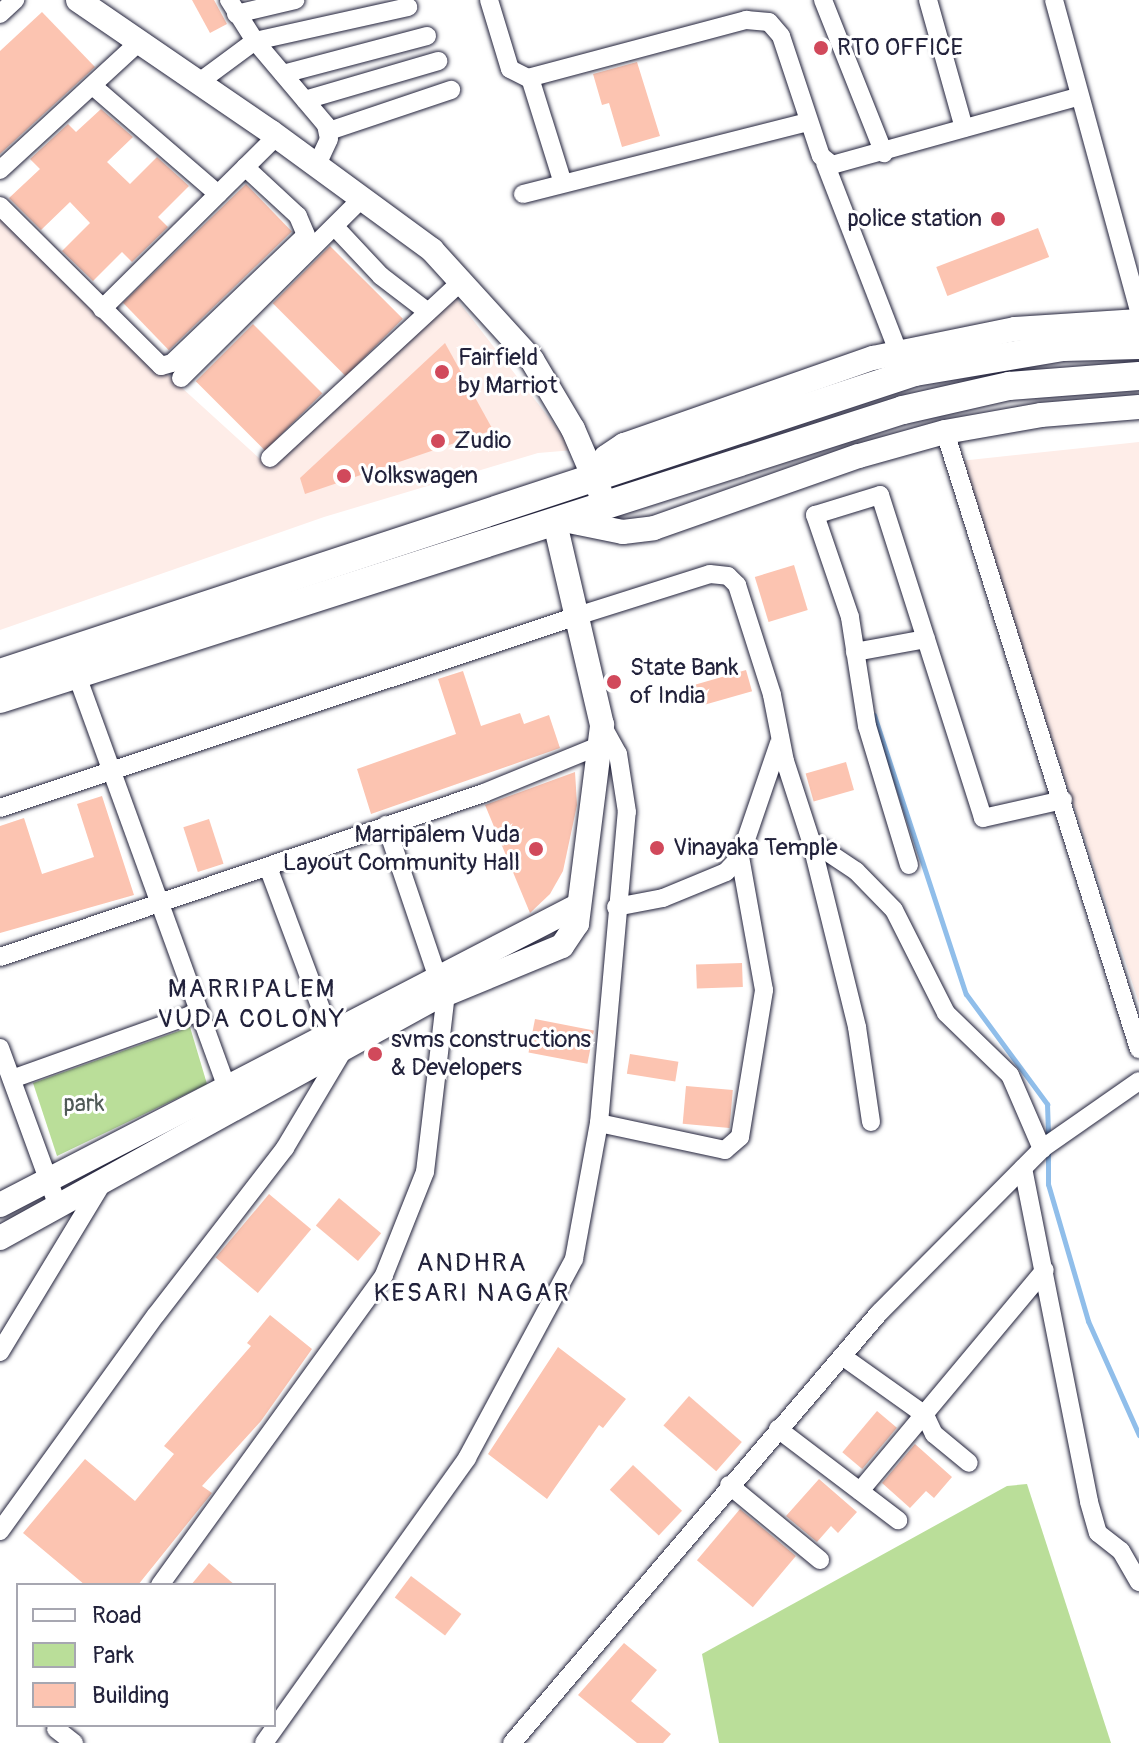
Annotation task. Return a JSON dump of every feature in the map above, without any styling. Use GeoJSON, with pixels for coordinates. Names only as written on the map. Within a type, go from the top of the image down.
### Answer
{"type":"FeatureCollection","features":[{"type":"Feature","properties":{"kind":"main road"},"geometry":{"type":"LineString","coordinates":[[0,673],[915,372],[1063,347],[1139,345]]}},
{"type":"Feature","properties":{"kind":"main road"},"geometry":{"type":"LineString","coordinates":[[0,699],[903,410],[1009,386],[1139,376]]}},
{"type":"Feature","properties":{"kind":"street"},"geometry":{"type":"LineString","coordinates":[[0,14],[15,0]]}},
{"type":"Feature","properties":{"kind":"street"},"geometry":{"type":"LineString","coordinates":[[78,0],[277,136],[432,250],[532,360],[573,429],[605,506]]}},
{"type":"Feature","properties":{"kind":"street"},"geometry":{"type":"LineString","coordinates":[[295,0],[233,7],[255,41],[329,131]]}},
{"type":"Feature","properties":{"kind":"street"},"geometry":{"type":"LineString","coordinates":[[489,0],[510,69],[530,78],[762,20],[781,36],[808,122],[898,351]]}},
{"type":"Feature","properties":{"kind":"street"},"geometry":{"type":"LineString","coordinates":[[823,0],[884,153]]}},
{"type":"Feature","properties":{"kind":"street"},"geometry":{"type":"LineString","coordinates":[[928,0],[964,128]]}},
{"type":"Feature","properties":{"kind":"street"},"geometry":{"type":"LineString","coordinates":[[1054,0],[1139,310]]}},
{"type":"Feature","properties":{"kind":"street"},"geometry":{"type":"LineString","coordinates":[[198,83],[255,41],[408,7]]}},
{"type":"Feature","properties":{"kind":"street"},"geometry":{"type":"LineString","coordinates":[[283,74],[427,36]]}},
{"type":"Feature","properties":{"kind":"street"},"geometry":{"type":"LineString","coordinates":[[0,170],[94,87],[138,43]]}},
{"type":"Feature","properties":{"kind":"street"},"geometry":{"type":"LineString","coordinates":[[305,100],[438,61]]}},
{"type":"Feature","properties":{"kind":"street"},"geometry":{"type":"LineString","coordinates":[[530,78],[563,183]]}},
{"type":"Feature","properties":{"kind":"street"},"geometry":{"type":"LineString","coordinates":[[94,87],[218,194]]}},
{"type":"Feature","properties":{"kind":"street"},"geometry":{"type":"LineString","coordinates":[[329,131],[451,90]]}},
{"type":"Feature","properties":{"kind":"street"},"geometry":{"type":"LineString","coordinates":[[825,163],[842,165],[1080,96]]}},
{"type":"Feature","properties":{"kind":"street"},"geometry":{"type":"LineString","coordinates":[[523,194],[808,122]]}},
{"type":"Feature","properties":{"kind":"street"},"geometry":{"type":"LineString","coordinates":[[317,165],[329,131]]}},
{"type":"Feature","properties":{"kind":"street"},"geometry":{"type":"LineString","coordinates":[[102,309],[277,136]]}},
{"type":"Feature","properties":{"kind":"street"},"geometry":{"type":"LineString","coordinates":[[0,206],[153,362],[172,363],[306,235],[298,216],[245,167]]}},
{"type":"Feature","properties":{"kind":"street"},"geometry":{"type":"LineString","coordinates":[[181,378],[362,198]]}},
{"type":"Feature","properties":{"kind":"street"},"geometry":{"type":"LineString","coordinates":[[335,227],[381,276],[428,312]]}},
{"type":"Feature","properties":{"kind":"street"},"geometry":{"type":"LineString","coordinates":[[270,458],[462,281]]}},
{"type":"Feature","properties":{"kind":"street"},"geometry":{"type":"LineString","coordinates":[[594,477],[615,449],[668,426],[898,351],[1039,326],[1139,321]]}},
{"type":"Feature","properties":{"kind":"street"},"geometry":{"type":"LineString","coordinates":[[0,1205],[105,1179],[329,1030],[442,986],[562,946],[577,924],[602,735],[560,521],[623,532],[654,528],[859,456],[945,432],[1041,415],[1139,407]]}},
{"type":"Feature","properties":{"kind":"street"},"geometry":{"type":"LineString","coordinates":[[945,432],[1139,1049]]}},
{"type":"Feature","properties":{"kind":"street"},"geometry":{"type":"LineString","coordinates":[[909,865],[867,726],[850,617],[815,515],[880,495],[983,818],[1063,800]]}},
{"type":"Feature","properties":{"kind":"street"},"geometry":{"type":"LineString","coordinates":[[0,808],[109,775],[577,616],[710,574],[728,576],[737,585],[811,841],[857,1027],[871,1122]]}},
{"type":"Feature","properties":{"kind":"street"},"geometry":{"type":"LineString","coordinates":[[855,652],[926,639]]}},
{"type":"Feature","properties":{"kind":"street"},"geometry":{"type":"LineString","coordinates":[[76,673],[109,775],[230,1095]]}},
{"type":"Feature","properties":{"kind":"street"},"geometry":{"type":"LineString","coordinates":[[0,957],[484,793],[602,735]]}},
{"type":"Feature","properties":{"kind":"street"},"geometry":{"type":"LineString","coordinates":[[276,1726],[467,1458],[574,1259],[599,1123],[616,907],[627,812],[618,754],[602,735]]}},
{"type":"Feature","properties":{"kind":"street"},"geometry":{"type":"LineString","coordinates":[[616,907],[663,898],[726,872],[740,857],[780,737]]}},
{"type":"Feature","properties":{"kind":"street"},"geometry":{"type":"LineString","coordinates":[[161,1583],[384,1275],[425,1172],[442,986],[386,825]]}},
{"type":"Feature","properties":{"kind":"street"},"geometry":{"type":"LineString","coordinates":[[811,841],[856,871],[894,910],[933,979],[946,1013],[1010,1075],[1046,1146]]}},
{"type":"Feature","properties":{"kind":"street"},"geometry":{"type":"LineString","coordinates":[[599,1123],[725,1150],[740,1137],[764,990],[740,857]]}},
{"type":"Feature","properties":{"kind":"street"},"geometry":{"type":"LineString","coordinates":[[268,867],[329,1030]]}},
{"type":"Feature","properties":{"kind":"street"},"geometry":{"type":"LineString","coordinates":[[0,1238],[53,1192],[230,1095],[344,1049],[442,986]]}},
{"type":"Feature","properties":{"kind":"street"},"geometry":{"type":"LineString","coordinates":[[12,1079],[199,1012]]}},
{"type":"Feature","properties":{"kind":"street"},"geometry":{"type":"LineString","coordinates":[[0,1048],[53,1192]]}},
{"type":"Feature","properties":{"kind":"street"},"geometry":{"type":"LineString","coordinates":[[0,1531],[285,1148],[344,1049]]}},
{"type":"Feature","properties":{"kind":"street"},"geometry":{"type":"LineString","coordinates":[[512,1743],[842,1356],[1046,1146],[1139,1081]]}},
{"type":"Feature","properties":{"kind":"street"},"geometry":{"type":"LineString","coordinates":[[1023,1168],[1089,1502],[1098,1533],[1130,1548],[1139,1582]]}},
{"type":"Feature","properties":{"kind":"street"},"geometry":{"type":"LineString","coordinates":[[0,1352],[105,1179]]}},
{"type":"Feature","properties":{"kind":"street"},"geometry":{"type":"LineString","coordinates":[[860,1491],[1045,1270]]}},
{"type":"Feature","properties":{"kind":"street"},"geometry":{"type":"LineString","coordinates":[[842,1356],[925,1415],[934,1434],[969,1463]]}},
{"type":"Feature","properties":{"kind":"street"},"geometry":{"type":"LineString","coordinates":[[778,1429],[898,1520]]}},
{"type":"Feature","properties":{"kind":"street"},"geometry":{"type":"LineString","coordinates":[[729,1485],[820,1560]]}},
{"type":"Feature","properties":{"kind":"street"},"geometry":{"type":"LineString","coordinates":[[54,1732],[74,1743]]}},
{"type":"Feature","properties":{"kind":"shaded area"},"geometry":{"type":"Polygon","coordinates":[[[0,206],[170,377],[270,468],[452,293],[574,450],[538,453],[324,517],[0,630],[0,206]]]}},
{"type":"Feature","properties":{"kind":"shaded area"},"geometry":{"type":"Polygon","coordinates":[[[1139,442],[1139,1003],[960,461],[1139,442]]]}},
{"type":"Feature","properties":{"kind":"green space","name":"park"},"geometry":{"type":"Polygon","coordinates":[[[190,1027],[207,1084],[57,1156],[33,1083],[190,1027]]]}},
{"type":"Feature","properties":{"kind":"green space"},"geometry":{"type":"Polygon","coordinates":[[[1027,1484],[1111,1743],[719,1743],[702,1654],[1007,1486],[1027,1484]]]}},
{"type":"Feature","properties":{"kind":"building"},"geometry":{"type":"Polygon","coordinates":[[[192,0],[214,0],[227,24],[210,33],[192,0]]]}},
{"type":"Feature","properties":{"kind":"building"},"geometry":{"type":"Polygon","coordinates":[[[42,12],[95,67],[0,154],[0,51],[42,12]]]}},
{"type":"Feature","properties":{"kind":"building"},"geometry":{"type":"Polygon","coordinates":[[[637,62],[660,136],[622,147],[609,103],[602,105],[593,74],[637,62]]]}},
{"type":"Feature","properties":{"kind":"building"},"geometry":{"type":"Polygon","coordinates":[[[101,109],[133,137],[107,162],[130,184],[157,157],[189,186],[158,217],[168,227],[132,262],[122,252],[93,281],[62,251],[90,223],[70,202],[41,230],[9,198],[40,169],[30,159],[68,124],[76,132],[101,109]]]}},
{"type":"Feature","properties":{"kind":"building"},"geometry":{"type":"Polygon","coordinates":[[[246,184],[292,231],[169,350],[123,303],[246,184]]]}},
{"type":"Feature","properties":{"kind":"building"},"geometry":{"type":"Polygon","coordinates":[[[1038,228],[1049,257],[947,296],[936,267],[1038,228]]]}},
{"type":"Feature","properties":{"kind":"building"},"geometry":{"type":"Polygon","coordinates":[[[330,246],[403,319],[346,376],[273,303],[330,246]]]}},
{"type":"Feature","properties":{"kind":"building"},"geometry":{"type":"Polygon","coordinates":[[[253,324],[322,393],[265,451],[196,381],[253,324]]]}},
{"type":"Feature","properties":{"kind":"building"},"geometry":{"type":"Polygon","coordinates":[[[445,343],[493,430],[305,494],[300,478],[445,343]]]}},
{"type":"Feature","properties":{"kind":"building"},"geometry":{"type":"Polygon","coordinates":[[[794,565],[808,610],[769,622],[755,577],[794,565]]]}},
{"type":"Feature","properties":{"kind":"building"},"geometry":{"type":"Polygon","coordinates":[[[746,670],[752,691],[700,706],[694,685],[746,670]]]}},
{"type":"Feature","properties":{"kind":"building"},"geometry":{"type":"Polygon","coordinates":[[[463,671],[481,726],[520,713],[524,724],[549,715],[560,748],[371,814],[357,769],[456,734],[438,679],[463,671]]]}},
{"type":"Feature","properties":{"kind":"building"},"geometry":{"type":"Polygon","coordinates":[[[846,762],[854,790],[814,801],[806,774],[846,762]]]}},
{"type":"Feature","properties":{"kind":"building","name":"Marripalem Vuda Layout Community Hall"},"geometry":{"type":"Polygon","coordinates":[[[575,772],[577,805],[563,871],[550,894],[530,913],[485,805],[575,772]]]}},
{"type":"Feature","properties":{"kind":"building"},"geometry":{"type":"Polygon","coordinates":[[[102,796],[134,895],[0,933],[0,826],[24,818],[42,874],[94,857],[77,804],[102,796]]]}},
{"type":"Feature","properties":{"kind":"building"},"geometry":{"type":"Polygon","coordinates":[[[209,819],[224,864],[198,872],[183,827],[209,819]]]}},
{"type":"Feature","properties":{"kind":"building"},"geometry":{"type":"Polygon","coordinates":[[[742,963],[743,987],[697,989],[696,965],[742,963]]]}},
{"type":"Feature","properties":{"kind":"building"},"geometry":{"type":"Polygon","coordinates":[[[535,1019],[594,1030],[587,1064],[529,1052],[535,1019]]]}},
{"type":"Feature","properties":{"kind":"building"},"geometry":{"type":"Polygon","coordinates":[[[630,1054],[678,1062],[675,1081],[627,1074],[630,1054]]]}},
{"type":"Feature","properties":{"kind":"building"},"geometry":{"type":"Polygon","coordinates":[[[686,1086],[733,1090],[730,1128],[683,1124],[686,1086]]]}},
{"type":"Feature","properties":{"kind":"building"},"geometry":{"type":"Polygon","coordinates":[[[269,1194],[311,1229],[258,1293],[216,1258],[269,1194]]]}},
{"type":"Feature","properties":{"kind":"building"},"geometry":{"type":"Polygon","coordinates":[[[339,1198],[381,1233],[358,1261],[316,1226],[339,1198]]]}},
{"type":"Feature","properties":{"kind":"building"},"geometry":{"type":"Polygon","coordinates":[[[270,1315],[312,1349],[261,1421],[202,1486],[212,1493],[140,1583],[83,1583],[23,1533],[85,1459],[135,1501],[174,1454],[164,1446],[251,1346],[247,1343],[270,1315]]]}},
{"type":"Feature","properties":{"kind":"building"},"geometry":{"type":"Polygon","coordinates":[[[558,1347],[626,1399],[603,1428],[599,1425],[547,1499],[488,1454],[558,1347]]]}},
{"type":"Feature","properties":{"kind":"building"},"geometry":{"type":"Polygon","coordinates":[[[689,1396],[742,1442],[716,1471],[663,1425],[689,1396]]]}},
{"type":"Feature","properties":{"kind":"building"},"geometry":{"type":"Polygon","coordinates":[[[877,1411],[897,1428],[862,1469],[842,1452],[877,1411]]]}},
{"type":"Feature","properties":{"kind":"building"},"geometry":{"type":"Polygon","coordinates":[[[915,1444],[952,1477],[934,1498],[926,1491],[910,1508],[882,1483],[915,1444]]]}},
{"type":"Feature","properties":{"kind":"building"},"geometry":{"type":"Polygon","coordinates":[[[633,1465],[682,1511],[659,1536],[610,1490],[633,1465]]]}},
{"type":"Feature","properties":{"kind":"building"},"geometry":{"type":"Polygon","coordinates":[[[819,1479],[857,1512],[838,1533],[831,1526],[817,1542],[786,1516],[819,1479]]]}},
{"type":"Feature","properties":{"kind":"building"},"geometry":{"type":"Polygon","coordinates":[[[740,1509],[796,1556],[753,1607],[697,1560],[740,1509]]]}},
{"type":"Feature","properties":{"kind":"building"},"geometry":{"type":"Polygon","coordinates":[[[209,1563],[233,1583],[193,1583],[209,1563]]]}},
{"type":"Feature","properties":{"kind":"building"},"geometry":{"type":"Polygon","coordinates":[[[411,1576],[461,1614],[445,1635],[395,1598],[411,1576]]]}},
{"type":"Feature","properties":{"kind":"building"},"geometry":{"type":"Polygon","coordinates":[[[624,1643],[657,1670],[631,1701],[671,1734],[663,1743],[637,1743],[578,1695],[624,1643]]]}},
{"type":"Feature","properties":{"kind":"waterway"},"geometry":{"type":"LineString","coordinates":[[874,715],[966,994],[1047,1104],[1048,1139]]}},
{"type":"Feature","properties":{"kind":"waterway"},"geometry":{"type":"LineString","coordinates":[[1048,1153],[1048,1184],[1088,1321],[1139,1435]]}},
{"type":"Feature","properties":{"kind":"place","name":"RTO OFFICE"},"geometry":{"type":"Point","coordinates":[821,48]}},
{"type":"Feature","properties":{"kind":"place","name":"police station"},"geometry":{"type":"Point","coordinates":[998,219]}},
{"type":"Feature","properties":{"kind":"place","name":"Fairfield by Marriot"},"geometry":{"type":"Point","coordinates":[442,372]}},
{"type":"Feature","properties":{"kind":"place","name":"Zudio"},"geometry":{"type":"Point","coordinates":[438,441]}},
{"type":"Feature","properties":{"kind":"place","name":"Volkswagen"},"geometry":{"type":"Point","coordinates":[344,476]}},
{"type":"Feature","properties":{"kind":"place","name":"State Bank of India"},"geometry":{"type":"Point","coordinates":[614,682]}},
{"type":"Feature","properties":{"kind":"place","name":"Vinayaka Temple"},"geometry":{"type":"Point","coordinates":[657,848]}},
{"type":"Feature","properties":{"kind":"place","name":"Marripalem Vuda Layout Community Hall"},"geometry":{"type":"Point","coordinates":[536,849]}},
{"type":"Feature","properties":{"kind":"place","name":"svms constructions & Developers"},"geometry":{"type":"Point","coordinates":[375,1054]}},
{"type":"Feature","properties":{"kind":"district","name":"MARRIPALEM VUDA COLONY"},"geometry":{"type":"Point","coordinates":[252,1005]}},
{"type":"Feature","properties":{"kind":"district","name":"ANDHRA KESARI NAGAR"},"geometry":{"type":"Point","coordinates":[472,1279]}}]}
